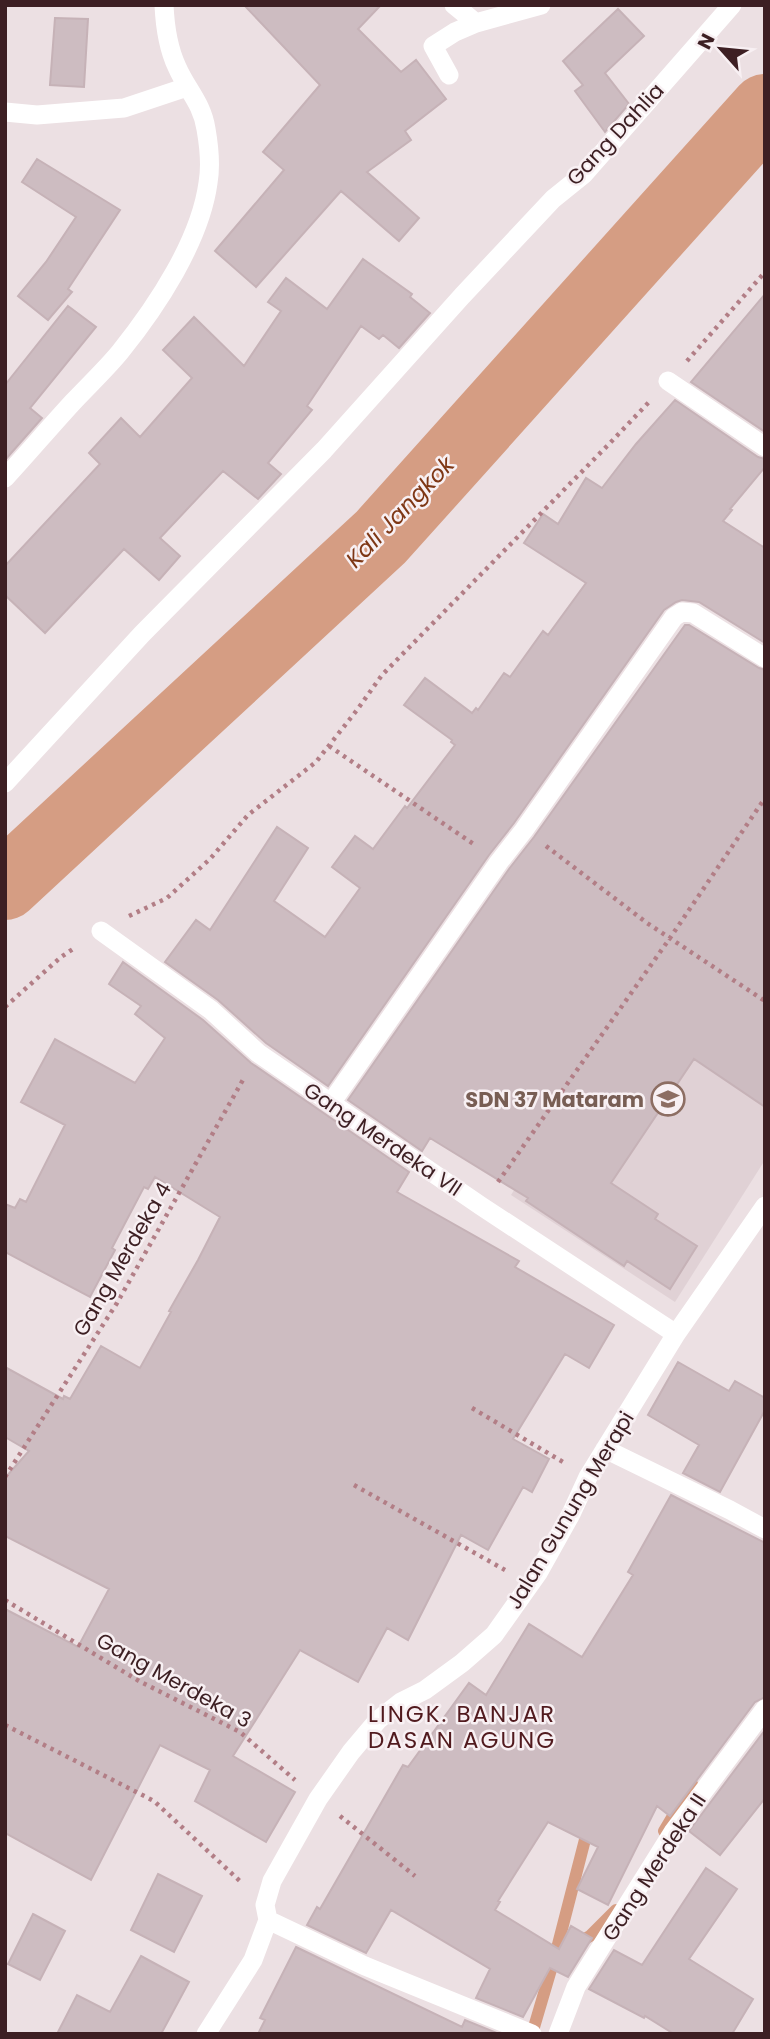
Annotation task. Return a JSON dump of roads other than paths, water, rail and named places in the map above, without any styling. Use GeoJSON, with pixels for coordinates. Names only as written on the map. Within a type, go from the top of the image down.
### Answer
{"type":"FeatureCollection","features":[{"type":"Feature","properties":{"kind":"street"},"geometry":{"type":"LineString","coordinates":[[5,478],[119,353],[152,309],[193,234],[208,182],[206,127],[198,101],[176,66],[166,33],[164,5]]}},
{"type":"Feature","properties":{"kind":"street"},"geometry":{"type":"LineString","coordinates":[[454,5],[476,23]]}},
{"type":"Feature","properties":{"kind":"street"},"geometry":{"type":"LineString","coordinates":[[449,75],[433,46],[476,23],[541,5]]}},
{"type":"Feature","properties":{"kind":"street","name":"Gang Dahlia"},"geometry":{"type":"LineString","coordinates":[[5,783],[142,634],[324,450],[553,199],[584,174],[732,5]]}},
{"type":"Feature","properties":{"kind":"street"},"geometry":{"type":"LineString","coordinates":[[5,112],[37,115],[124,108],[187,87]]}},
{"type":"Feature","properties":{"kind":"street"},"geometry":{"type":"LineString","coordinates":[[667,381],[765,447]]}},
{"type":"Feature","properties":{"kind":"street"},"geometry":{"type":"LineString","coordinates":[[331,1103],[674,617],[682,612],[693,613],[765,657]]}},
{"type":"Feature","properties":{"kind":"street","name":"Gang Merdeka VII"},"geometry":{"type":"LineString","coordinates":[[101,930],[211,1010],[258,1053],[481,1206],[676,1334]]}},
{"type":"Feature","properties":{"kind":"street","name":"Jalan Gunung Merapi"},"geometry":{"type":"LineString","coordinates":[[206,2034],[253,1960],[267,1913],[272,1881],[318,1799],[351,1752],[378,1720],[401,1702],[442,1679],[494,1635],[530,1585],[571,1514],[587,1477],[676,1334],[765,1206]]}},
{"type":"Feature","properties":{"kind":"street"},"geometry":{"type":"LineString","coordinates":[[605,1449],[765,1529]]}},
{"type":"Feature","properties":{"kind":"street","name":"Gang Merdeka II"},"geometry":{"type":"LineString","coordinates":[[558,2034],[576,1987],[673,1832],[765,1709]]}},
{"type":"Feature","properties":{"kind":"street"},"geometry":{"type":"LineString","coordinates":[[267,1913],[365,1966],[525,2031]]}},
{"type":"Feature","properties":{"kind":"waterway","name":"Kali Jangkok"},"geometry":{"type":"LineString","coordinates":[[5,885],[381,537],[765,109]]}},
{"type":"Feature","properties":{"kind":"waterway"},"geometry":{"type":"LineString","coordinates":[[664,1831],[692,1784]]}},
{"type":"Feature","properties":{"kind":"waterway"},"geometry":{"type":"LineString","coordinates":[[532,2034],[589,1824]]}},
{"type":"Feature","properties":{"kind":"waterway"},"geometry":{"type":"LineString","coordinates":[[574,1945],[590,1936],[616,1910]]}},
{"type":"Feature","properties":{"kind":"place","name":"SDN 37 Mataram"},"geometry":{"type":"Point","coordinates":[668,1099]}},
{"type":"Feature","properties":{"kind":"district","name":"LINGK. BANJAR DASAN AGUNG"},"geometry":{"type":"Point","coordinates":[462,1727]}}]}
